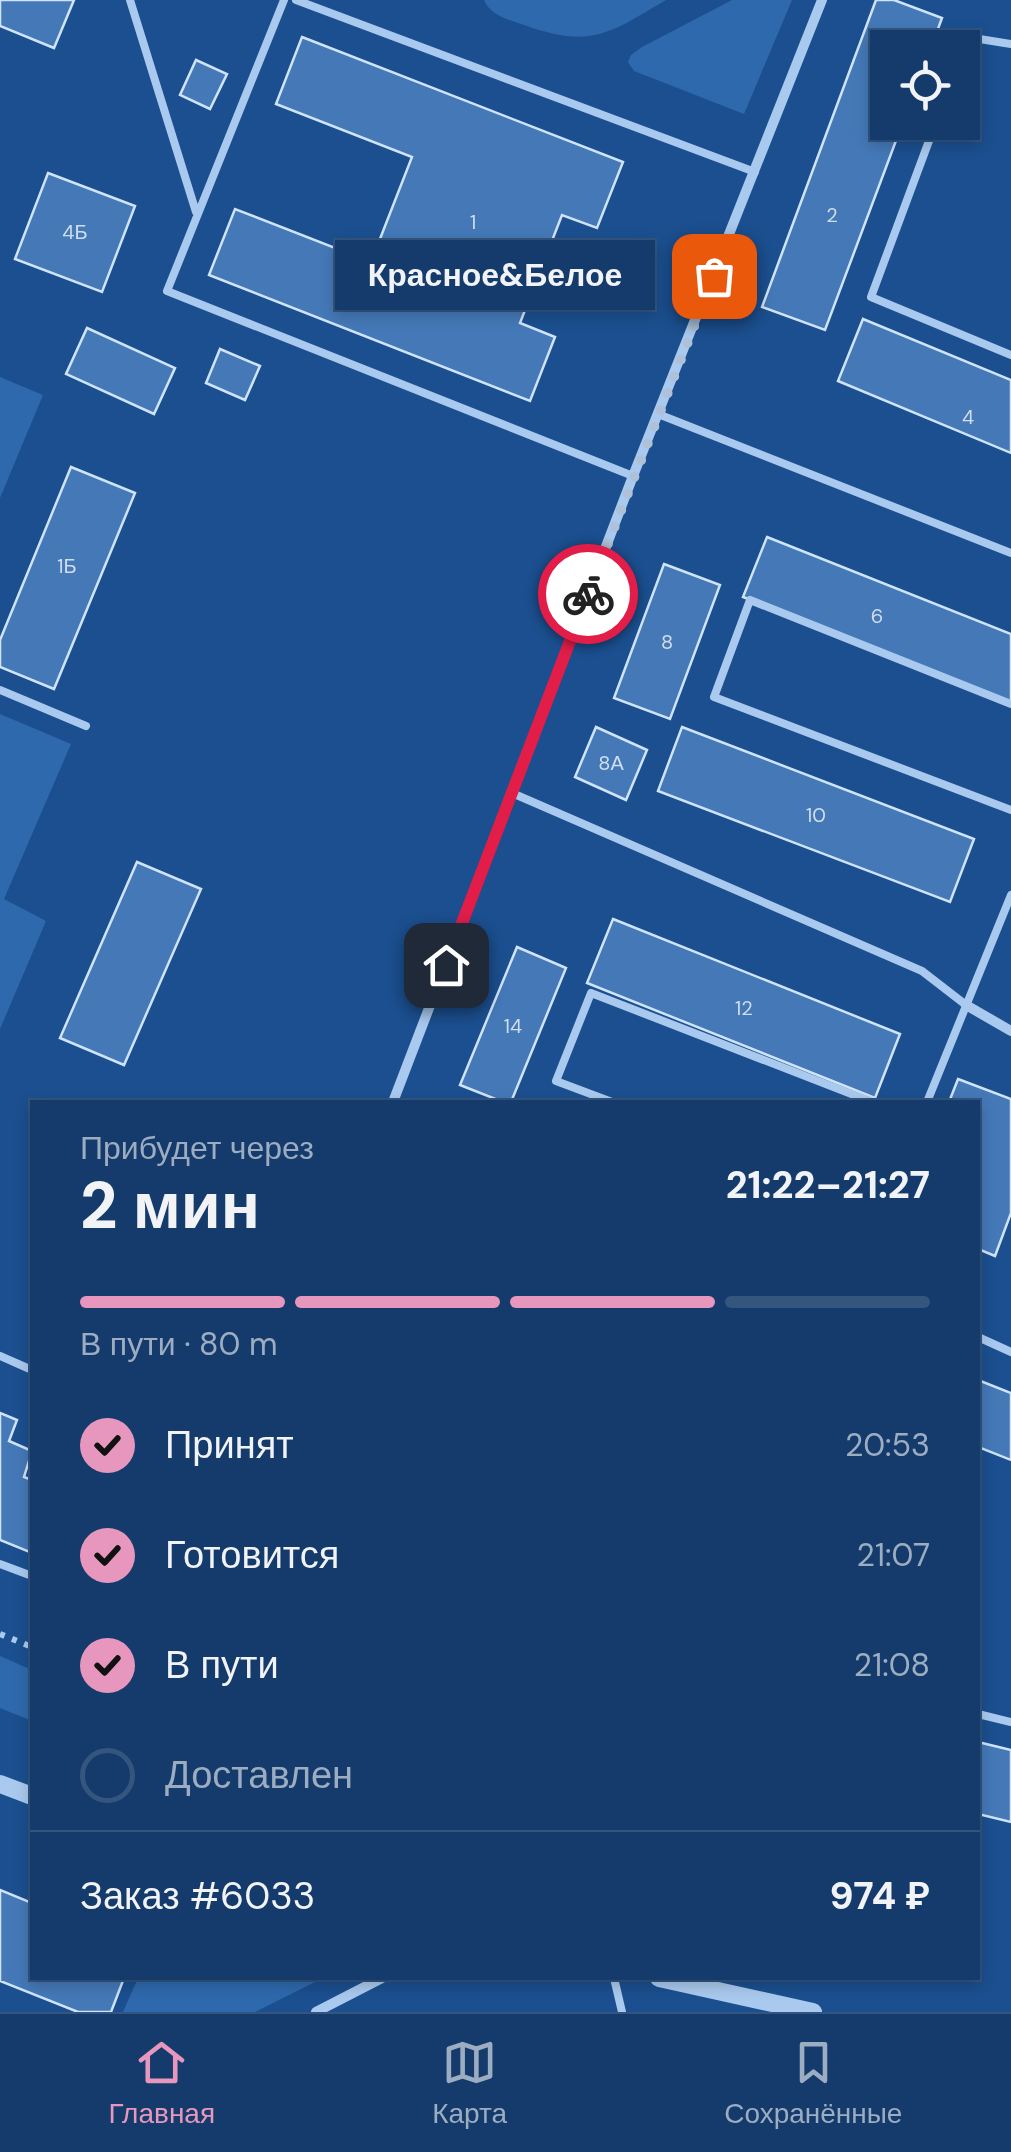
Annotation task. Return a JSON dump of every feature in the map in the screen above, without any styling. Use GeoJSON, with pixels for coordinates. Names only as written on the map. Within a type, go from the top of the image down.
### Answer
{"type":"FeatureCollection","features":[{"type":"Feature","properties":{"kind":"street"},"geometry":{"type":"LineString","coordinates":[[393,1100],[633,476],[822,0]]}},
{"type":"Feature","properties":{"kind":"street"},"geometry":{"type":"LineString","coordinates":[[966,1005],[1011,1031]]}},
{"type":"Feature","properties":{"kind":"street"},"geometry":{"type":"LineString","coordinates":[[0,1784],[30,1795]]}},
{"type":"Feature","properties":{"kind":"street"},"geometry":{"type":"LineString","coordinates":[[316,2012],[378,1980]]}},
{"type":"Feature","properties":{"kind":"street"},"geometry":{"type":"LineString","coordinates":[[685,1981],[813,2012]]}},
{"type":"Feature","properties":{"kind":"lane"},"geometry":{"type":"LineString","coordinates":[[130,0],[196,212]]}},
{"type":"Feature","properties":{"kind":"lane"},"geometry":{"type":"LineString","coordinates":[[284,0],[167,290],[633,476]]}},
{"type":"Feature","properties":{"kind":"lane"},"geometry":{"type":"LineString","coordinates":[[296,0],[755,172]]}},
{"type":"Feature","properties":{"kind":"lane"},"geometry":{"type":"LineString","coordinates":[[980,39],[1011,44]]}},
{"type":"Feature","properties":{"kind":"lane"},"geometry":{"type":"LineString","coordinates":[[929,140],[871,297],[1011,355]]}},
{"type":"Feature","properties":{"kind":"lane"},"geometry":{"type":"LineString","coordinates":[[658,414],[1011,553]]}},
{"type":"Feature","properties":{"kind":"lane"},"geometry":{"type":"LineString","coordinates":[[1011,704],[750,600],[714,697],[1011,810]]}},
{"type":"Feature","properties":{"kind":"lane"},"geometry":{"type":"LineString","coordinates":[[0,690],[86,726]]}},
{"type":"Feature","properties":{"kind":"lane"},"geometry":{"type":"LineString","coordinates":[[512,793],[922,971],[966,1005]]}},
{"type":"Feature","properties":{"kind":"lane"},"geometry":{"type":"LineString","coordinates":[[929,1100],[1011,895]]}},
{"type":"Feature","properties":{"kind":"lane"},"geometry":{"type":"LineString","coordinates":[[607,1100],[556,1080],[591,993],[867,1100]]}},
{"type":"Feature","properties":{"kind":"lane"},"geometry":{"type":"LineString","coordinates":[[980,1338],[1011,1352]]}},
{"type":"Feature","properties":{"kind":"lane"},"geometry":{"type":"LineString","coordinates":[[0,1356],[30,1369]]}},
{"type":"Feature","properties":{"kind":"lane"},"geometry":{"type":"LineString","coordinates":[[0,1564],[30,1575]]}},
{"type":"Feature","properties":{"kind":"lane"},"geometry":{"type":"LineString","coordinates":[[980,1714],[1011,1722]]}},
{"type":"Feature","properties":{"kind":"lane"},"geometry":{"type":"LineString","coordinates":[[614,1980],[622,2012]]}},
{"type":"Feature","properties":{"kind":"path"},"geometry":{"type":"LineString","coordinates":[[0,1634],[30,1646]]}},
{"type":"Feature","properties":{"kind":"shaded area"},"geometry":{"type":"Polygon","coordinates":[[[484,0],[666,0],[612,30],[582,37],[545,32],[510,20],[495,13],[484,0]]]}},
{"type":"Feature","properties":{"kind":"shaded area"},"geometry":{"type":"Polygon","coordinates":[[[732,0],[792,0],[744,114],[634,71],[628,62],[642,47],[732,0]]]}},
{"type":"Feature","properties":{"kind":"shaded area"},"geometry":{"type":"Polygon","coordinates":[[[0,377],[43,395],[0,498],[0,377]]]}},
{"type":"Feature","properties":{"kind":"shaded area"},"geometry":{"type":"Polygon","coordinates":[[[0,714],[71,744],[4,899],[46,921],[0,1029],[0,714]]]}},
{"type":"Feature","properties":{"kind":"shaded area"},"geometry":{"type":"Polygon","coordinates":[[[0,1656],[30,1669],[30,1720],[0,1708],[0,1656]]]}},
{"type":"Feature","properties":{"kind":"shaded area"},"geometry":{"type":"Polygon","coordinates":[[[137,1980],[319,1980],[255,2012],[123,2012],[137,1980]]]}},
{"type":"Feature","properties":{"kind":"building"},"geometry":{"type":"Polygon","coordinates":[[[0,0],[74,0],[54,48],[0,26],[0,0]]]}},
{"type":"Feature","properties":{"kind":"building"},"geometry":{"type":"Polygon","coordinates":[[[876,0],[894,0],[942,18],[938,30],[870,30],[870,140],[896,140],[825,330],[762,307],[876,0]]]}},
{"type":"Feature","properties":{"kind":"building"},"geometry":{"type":"Polygon","coordinates":[[[302,37],[623,162],[597,228],[562,215],[520,323],[555,337],[530,401],[209,275],[235,209],[371,262],[412,157],[276,104],[302,37]]]}},
{"type":"Feature","properties":{"kind":"building"},"geometry":{"type":"Polygon","coordinates":[[[196,60],[227,74],[210,109],[180,95],[196,60]]]}},
{"type":"Feature","properties":{"kind":"building"},"geometry":{"type":"Polygon","coordinates":[[[48,173],[135,206],[102,292],[15,259],[48,173]]]}},
{"type":"Feature","properties":{"kind":"building"},"geometry":{"type":"Polygon","coordinates":[[[863,319],[1011,380],[1011,453],[838,381],[863,319]]]}},
{"type":"Feature","properties":{"kind":"building"},"geometry":{"type":"Polygon","coordinates":[[[87,328],[175,368],[154,414],[66,374],[87,328]]]}},
{"type":"Feature","properties":{"kind":"building"},"geometry":{"type":"Polygon","coordinates":[[[220,349],[260,366],[245,400],[206,383],[220,349]]]}},
{"type":"Feature","properties":{"kind":"building"},"geometry":{"type":"Polygon","coordinates":[[[71,467],[135,493],[54,689],[0,667],[0,640],[71,467]]]}},
{"type":"Feature","properties":{"kind":"building"},"geometry":{"type":"Polygon","coordinates":[[[767,537],[1011,634],[1011,704],[743,597],[767,537]]]}},
{"type":"Feature","properties":{"kind":"building"},"geometry":{"type":"Polygon","coordinates":[[[664,564],[720,585],[670,719],[614,698],[664,564]]]}},
{"type":"Feature","properties":{"kind":"building"},"geometry":{"type":"Polygon","coordinates":[[[596,727],[647,750],[626,800],[575,777],[596,727]]]}},
{"type":"Feature","properties":{"kind":"building"},"geometry":{"type":"Polygon","coordinates":[[[682,727],[974,839],[950,902],[658,791],[682,727]]]}},
{"type":"Feature","properties":{"kind":"building"},"geometry":{"type":"Polygon","coordinates":[[[137,862],[201,889],[124,1065],[60,1038],[137,862]]]}},
{"type":"Feature","properties":{"kind":"building"},"geometry":{"type":"Polygon","coordinates":[[[613,919],[900,1034],[875,1098],[587,983],[613,919]]]}},
{"type":"Feature","properties":{"kind":"building"},"geometry":{"type":"Polygon","coordinates":[[[517,947],[566,968],[512,1100],[498,1100],[460,1085],[517,947]]]}},
{"type":"Feature","properties":{"kind":"building"},"geometry":{"type":"Polygon","coordinates":[[[958,1079],[1011,1099],[1011,1213],[995,1256],[980,1250],[980,1100],[950,1100],[958,1079]]]}},
{"type":"Feature","properties":{"kind":"building"},"geometry":{"type":"Polygon","coordinates":[[[980,1381],[1011,1393],[1011,1460],[980,1448],[980,1381]]]}},
{"type":"Feature","properties":{"kind":"building"},"geometry":{"type":"Polygon","coordinates":[[[0,1413],[17,1420],[9,1441],[30,1450],[24,1477],[30,1479],[30,1552],[0,1540],[0,1413]]]}},
{"type":"Feature","properties":{"kind":"building"},"geometry":{"type":"Polygon","coordinates":[[[980,1742],[1011,1750],[1011,1822],[980,1814],[980,1742]]]}},
{"type":"Feature","properties":{"kind":"building"},"geometry":{"type":"Polygon","coordinates":[[[0,1890],[30,1902],[30,1980],[123,1980],[111,2012],[78,2012],[0,1981],[0,1890]]]}},
{"type":"Feature","properties":{"kind":"way so far"},"geometry":{"type":"LineString","coordinates":[[588,594],[714,276]]}},
{"type":"Feature","properties":{"kind":"place","name":"Красное&Белое"},"geometry":{"type":"Point","coordinates":[714,276]}},
{"type":"Feature","properties":{"kind":"route"},"geometry":{"type":"LineString","coordinates":[[446,965],[588,594]]}}]}
